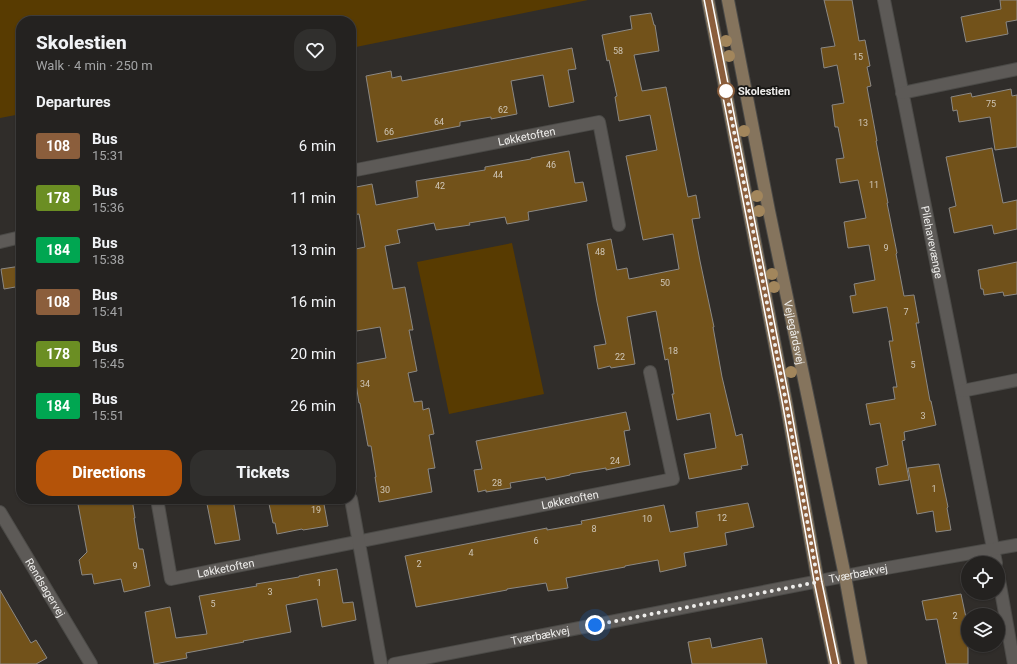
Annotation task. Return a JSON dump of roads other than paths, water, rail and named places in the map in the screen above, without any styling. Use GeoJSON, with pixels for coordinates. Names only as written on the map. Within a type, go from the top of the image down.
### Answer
{"type":"FeatureCollection","features":[{"type":"Feature","properties":{"kind":"street","name":"Vejlegårdsvej"},"geometry":{"type":"LineString","coordinates":[[708,0],[786,402],[818,582],[835,664]]}},
{"type":"Feature","properties":{"kind":"street","name":"Vejlegårdsvej"},"geometry":{"type":"LineString","coordinates":[[728,0],[769,211],[845,576],[861,664]]}},
{"type":"Feature","properties":{"kind":"street","name":"Pilehavevænge"},"geometry":{"type":"LineString","coordinates":[[884,0],[995,556]]}},
{"type":"Feature","properties":{"kind":"street"},"geometry":{"type":"LineString","coordinates":[[902,93],[1017,69]]}},
{"type":"Feature","properties":{"kind":"street","name":"Løkketoften"},"geometry":{"type":"LineString","coordinates":[[356,170],[599,122],[618,225]]}},
{"type":"Feature","properties":{"kind":"street"},"geometry":{"type":"LineString","coordinates":[[0,242],[16,238]]}},
{"type":"Feature","properties":{"kind":"street","name":"Løkketoften"},"geometry":{"type":"LineString","coordinates":[[158,504],[171,579],[673,479],[650,372]]}},
{"type":"Feature","properties":{"kind":"street"},"geometry":{"type":"LineString","coordinates":[[962,391],[1017,380]]}},
{"type":"Feature","properties":{"kind":"street"},"geometry":{"type":"LineString","coordinates":[[352,504],[381,664]]}},
{"type":"Feature","properties":{"kind":"street","name":"Rendsagervej"},"geometry":{"type":"LineString","coordinates":[[0,512],[91,664]]}},
{"type":"Feature","properties":{"kind":"street","name":"Tværbækvej"},"geometry":{"type":"LineString","coordinates":[[394,664],[845,576],[1017,545]]}},
{"type":"Feature","properties":{"kind":"street"},"geometry":{"type":"LineString","coordinates":[[1003,600],[1014,664]]}},
{"type":"Feature","properties":{"kind":"place","name":"Skolestien"},"geometry":{"type":"Point","coordinates":[726,91]}}]}
